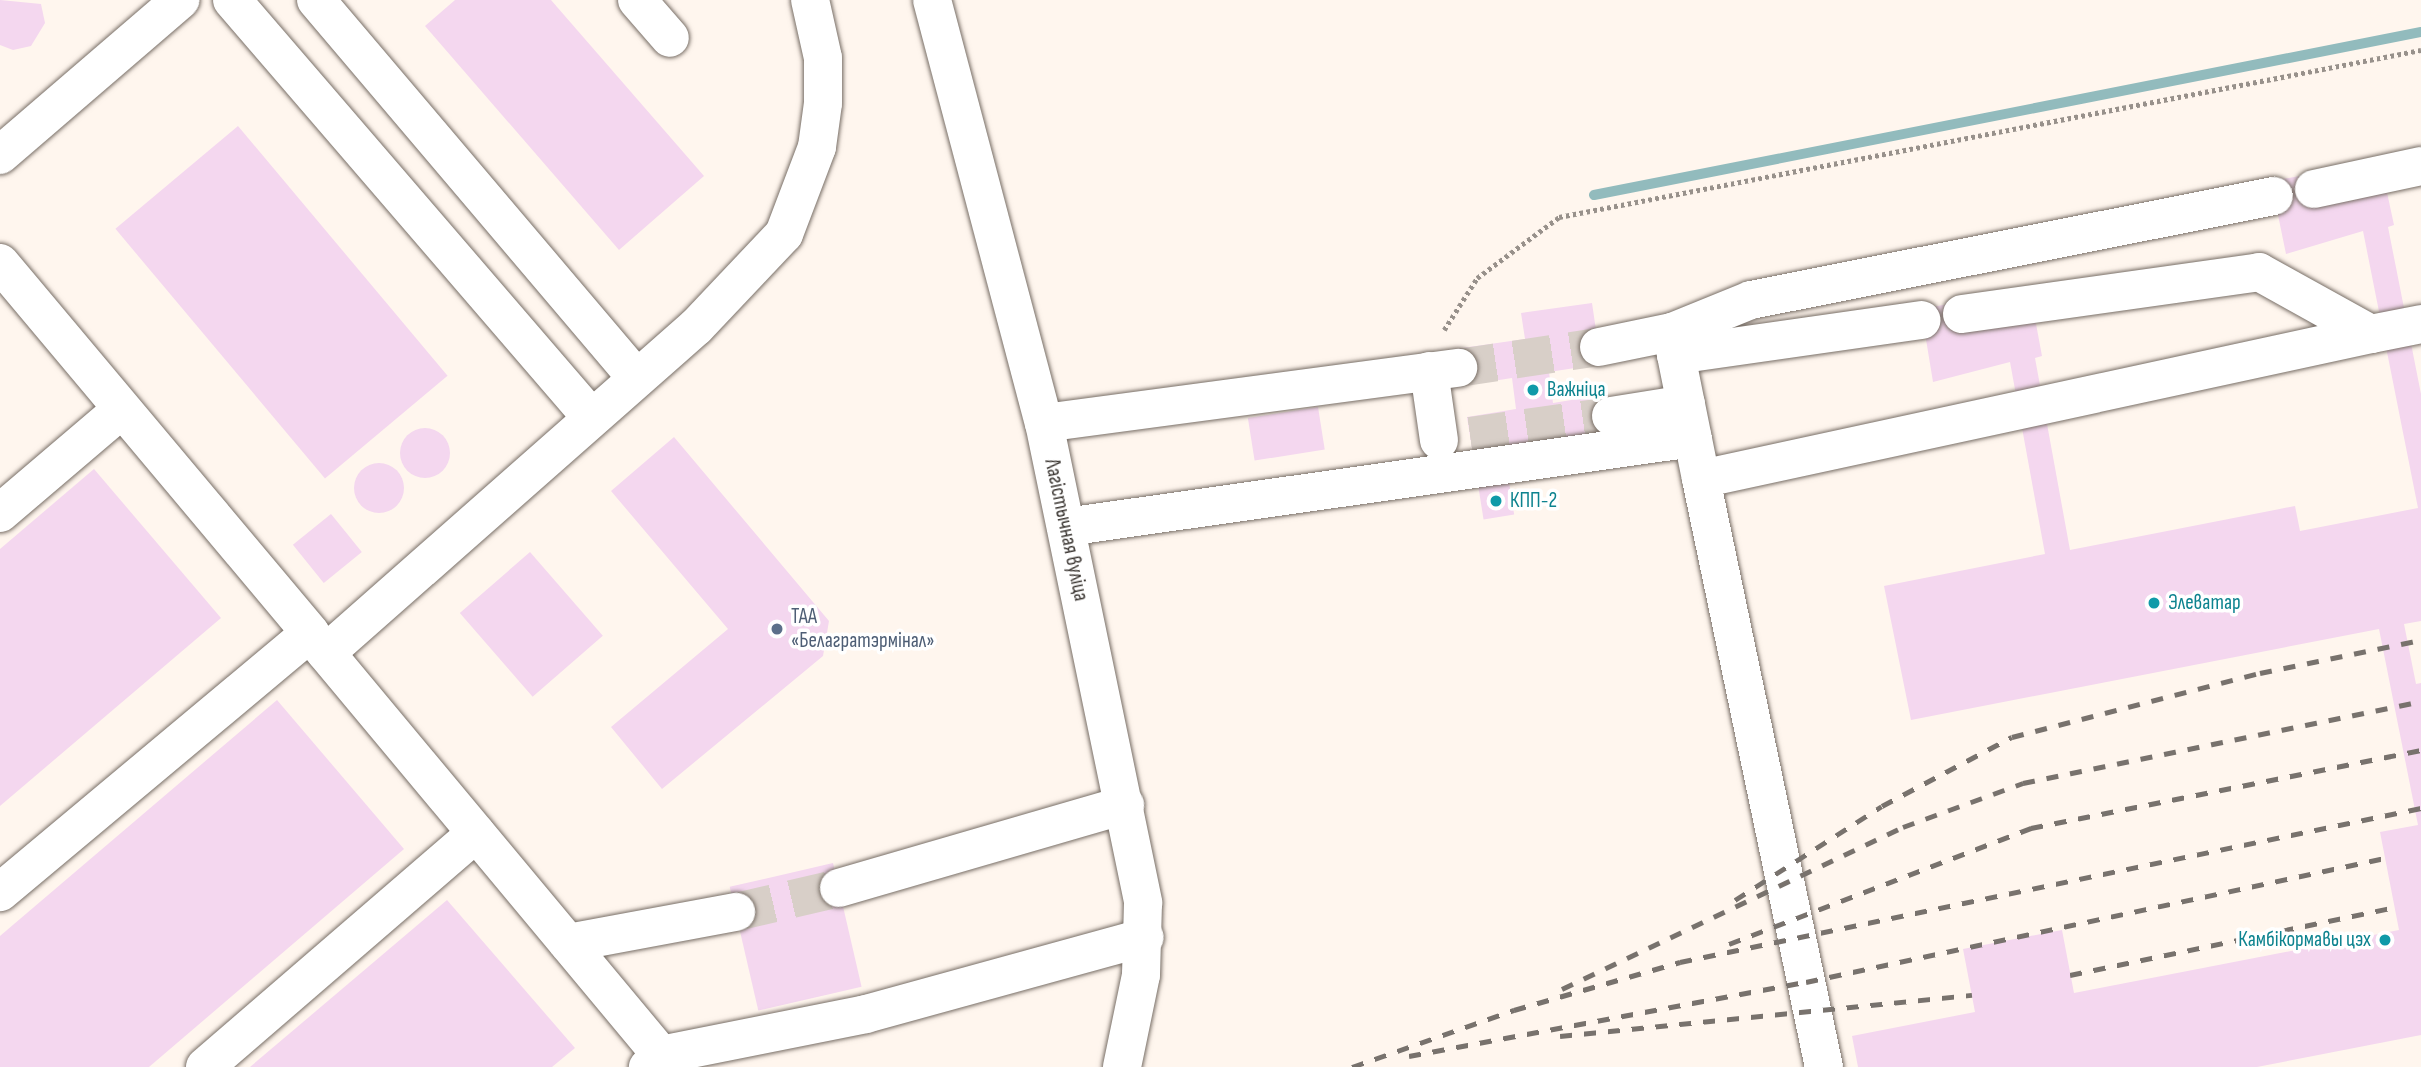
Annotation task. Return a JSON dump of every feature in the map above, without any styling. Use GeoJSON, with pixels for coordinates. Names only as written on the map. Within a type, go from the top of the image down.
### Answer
{"type":"FeatureCollection","features":[{"type":"Feature","properties":{"kind":"street"},"geometry":{"type":"LineString","coordinates":[[0,155],[180,0]]}},
{"type":"Feature","properties":{"kind":"street"},"geometry":{"type":"LineString","coordinates":[[232,0],[590,417]]}},
{"type":"Feature","properties":{"kind":"street"},"geometry":{"type":"LineString","coordinates":[[316,0],[637,378]]}},
{"type":"Feature","properties":{"kind":"street"},"geometry":{"type":"LineString","coordinates":[[637,0],[670,38]]}},
{"type":"Feature","properties":{"kind":"street"},"geometry":{"type":"LineString","coordinates":[[0,892],[318,643],[637,378],[758,266],[784,234],[803,193],[823,103],[823,58],[810,0]]}},
{"type":"Feature","properties":{"kind":"street","name":"Лагістычная вуліца"},"geometry":{"type":"LineString","coordinates":[[932,0],[1044,423],[1125,805],[1145,937],[1122,1067]]}},
{"type":"Feature","properties":{"kind":"street"},"geometry":{"type":"LineString","coordinates":[[2314,189],[2421,166]]}},
{"type":"Feature","properties":{"kind":"street"},"geometry":{"type":"LineString","coordinates":[[1674,344],[1751,300],[2274,197]]}},
{"type":"Feature","properties":{"kind":"street"},"geometry":{"type":"LineString","coordinates":[[0,263],[568,943],[655,1061],[866,1014],[1145,937]]}},
{"type":"Feature","properties":{"kind":"street"},"geometry":{"type":"LineString","coordinates":[[1962,314],[2259,272],[2371,334]]}},
{"type":"Feature","properties":{"kind":"street"},"geometry":{"type":"LineString","coordinates":[[1599,347],[1674,344],[1922,320]]}},
{"type":"Feature","properties":{"kind":"street"},"geometry":{"type":"LineString","coordinates":[[1701,479],[2421,324]]}},
{"type":"Feature","properties":{"kind":"street"},"geometry":{"type":"LineString","coordinates":[[1674,344],[1824,1067]]}},
{"type":"Feature","properties":{"kind":"street"},"geometry":{"type":"LineString","coordinates":[[1044,423],[1443,370],[1451,450]]}},
{"type":"Feature","properties":{"kind":"street"},"geometry":{"type":"LineString","coordinates":[[0,513],[122,409]]}},
{"type":"Feature","properties":{"kind":"street"},"geometry":{"type":"LineString","coordinates":[[1611,415],[1690,421]]}},
{"type":"Feature","properties":{"kind":"street"},"geometry":{"type":"LineString","coordinates":[[1066,527],[1451,450],[1690,421]]}},
{"type":"Feature","properties":{"kind":"street"},"geometry":{"type":"LineString","coordinates":[[839,888],[1125,805]]}},
{"type":"Feature","properties":{"kind":"street"},"geometry":{"type":"LineString","coordinates":[[205,1067],[476,834]]}},
{"type":"Feature","properties":{"kind":"street"},"geometry":{"type":"LineString","coordinates":[[568,943],[736,912]]}},
{"type":"Feature","properties":{"kind":"path"},"geometry":{"type":"LineString","coordinates":[[1443,370],[1440,336],[1478,278],[1559,217],[2421,50]]}},
{"type":"Feature","properties":{"kind":"building"},"geometry":{"type":"Polygon","coordinates":[[[0,0],[41,4],[45,23],[31,46],[13,50],[0,45],[0,0]]]}},
{"type":"Feature","properties":{"kind":"building"},"geometry":{"type":"Polygon","coordinates":[[[455,0],[551,0],[704,176],[619,250],[425,26],[455,0]]]}},
{"type":"Feature","properties":{"kind":"building"},"geometry":{"type":"Polygon","coordinates":[[[238,126],[448,376],[325,479],[115,229],[238,126]]]}},
{"type":"Feature","properties":{"kind":"building"},"geometry":{"type":"Polygon","coordinates":[[[2311,174],[2385,183],[2394,225],[2388,227],[2421,394],[2421,621],[2404,624],[2416,684],[2421,683],[2421,1035],[2257,1067],[1858,1067],[1852,1036],[1975,1012],[1963,949],[2062,930],[2074,993],[2399,930],[2380,832],[2418,825],[2379,629],[1911,720],[1884,586],[2045,554],[2010,362],[1933,382],[1921,309],[1960,302],[2034,313],[2042,356],[2035,358],[2070,550],[2295,506],[2300,531],[2418,508],[2363,231],[2286,254],[2271,181],[2311,174]]]}},
{"type":"Feature","properties":{"kind":"building","name":"Важніца"},"geometry":{"type":"Polygon","coordinates":[[[1592,303],[1601,364],[1549,372],[1553,403],[1608,394],[1614,434],[1473,455],[1467,417],[1516,409],[1512,378],[1461,386],[1455,349],[1525,339],[1521,313],[1592,303]]]}},
{"type":"Feature","properties":{"kind":"building"},"geometry":{"type":"Polygon","coordinates":[[[1318,407],[1325,449],[1255,461],[1248,418],[1318,407]]]}},
{"type":"Feature","properties":{"kind":"building"},"geometry":{"type":"Polygon","coordinates":[[[425,428],[443,435],[450,453],[443,471],[425,478],[407,471],[400,453],[407,435],[425,428]]]}},
{"type":"Feature","properties":{"kind":"building"},"geometry":{"type":"Polygon","coordinates":[[[674,437],[829,621],[823,656],[662,789],[611,727],[728,629],[611,491],[674,437]]]}},
{"type":"Feature","properties":{"kind":"building"},"geometry":{"type":"Polygon","coordinates":[[[379,463],[397,470],[404,488],[397,506],[379,513],[361,506],[354,488],[361,470],[379,463]]]}},
{"type":"Feature","properties":{"kind":"building"},"geometry":{"type":"Polygon","coordinates":[[[94,469],[221,618],[0,806],[0,549],[94,469]]]}},
{"type":"Feature","properties":{"kind":"building","name":"КПП-2"},"geometry":{"type":"Polygon","coordinates":[[[1509,482],[1514,515],[1484,519],[1478,487],[1509,482]]]}},
{"type":"Feature","properties":{"kind":"building"},"geometry":{"type":"Polygon","coordinates":[[[331,514],[362,552],[324,583],[293,545],[331,514]]]}},
{"type":"Feature","properties":{"kind":"building"},"geometry":{"type":"Polygon","coordinates":[[[530,552],[603,636],[533,697],[460,613],[530,552]]]}},
{"type":"Feature","properties":{"kind":"building"},"geometry":{"type":"Polygon","coordinates":[[[277,700],[404,849],[149,1067],[0,1067],[0,936],[277,700]]]}},
{"type":"Feature","properties":{"kind":"building"},"geometry":{"type":"Polygon","coordinates":[[[833,863],[862,987],[758,1011],[730,887],[833,863]]]}},
{"type":"Feature","properties":{"kind":"building"},"geometry":{"type":"Polygon","coordinates":[[[447,900],[575,1048],[552,1067],[250,1067],[447,900]]]}},
{"type":"Feature","properties":{"kind":"waterway"},"geometry":{"type":"LineString","coordinates":[[1594,195],[2421,32]]}},
{"type":"Feature","properties":{"kind":"tunnel"},"geometry":{"type":"LineString","coordinates":[[1458,368],[1599,347]]}},
{"type":"Feature","properties":{"kind":"tunnel"},"geometry":{"type":"LineString","coordinates":[[1470,436],[1611,416]]}},
{"type":"Feature","properties":{"kind":"tunnel"},"geometry":{"type":"LineString","coordinates":[[736,912],[839,888]]}},
{"type":"Feature","properties":{"kind":"railway"},"geometry":{"type":"LineString","coordinates":[[1735,900],[1882,806],[2012,737],[2260,673],[2421,640]]}},
{"type":"Feature","properties":{"kind":"railway"},"geometry":{"type":"LineString","coordinates":[[1562,989],[1903,827],[2023,783],[2419,702]]}},
{"type":"Feature","properties":{"kind":"railway"},"geometry":{"type":"LineString","coordinates":[[1729,944],[2031,828],[2421,750]]}},
{"type":"Feature","properties":{"kind":"railway"},"geometry":{"type":"LineString","coordinates":[[1352,1067],[1514,1010],[1680,962],[2421,808]]}},
{"type":"Feature","properties":{"kind":"railway"},"geometry":{"type":"LineString","coordinates":[[1409,1056],[1806,982],[2385,858]]}},
{"type":"Feature","properties":{"kind":"railway"},"geometry":{"type":"LineString","coordinates":[[2070,975],[2395,907]]}},
{"type":"Feature","properties":{"kind":"railway"},"geometry":{"type":"LineString","coordinates":[[1560,1036],[1972,995]]}},
{"type":"Feature","properties":{"kind":"place","name":"Важніца"},"geometry":{"type":"Point","coordinates":[1533,390]}},
{"type":"Feature","properties":{"kind":"place","name":"КПП-2"},"geometry":{"type":"Point","coordinates":[1496,501]}},
{"type":"Feature","properties":{"kind":"place","name":"Элеватар"},"geometry":{"type":"Point","coordinates":[2154,603]}},
{"type":"Feature","properties":{"kind":"place","name":"ТАА «Белагратэрмінал»"},"geometry":{"type":"Point","coordinates":[777,629]}},
{"type":"Feature","properties":{"kind":"place","name":"Камбікормавы цэх"},"geometry":{"type":"Point","coordinates":[2385,940]}}]}
